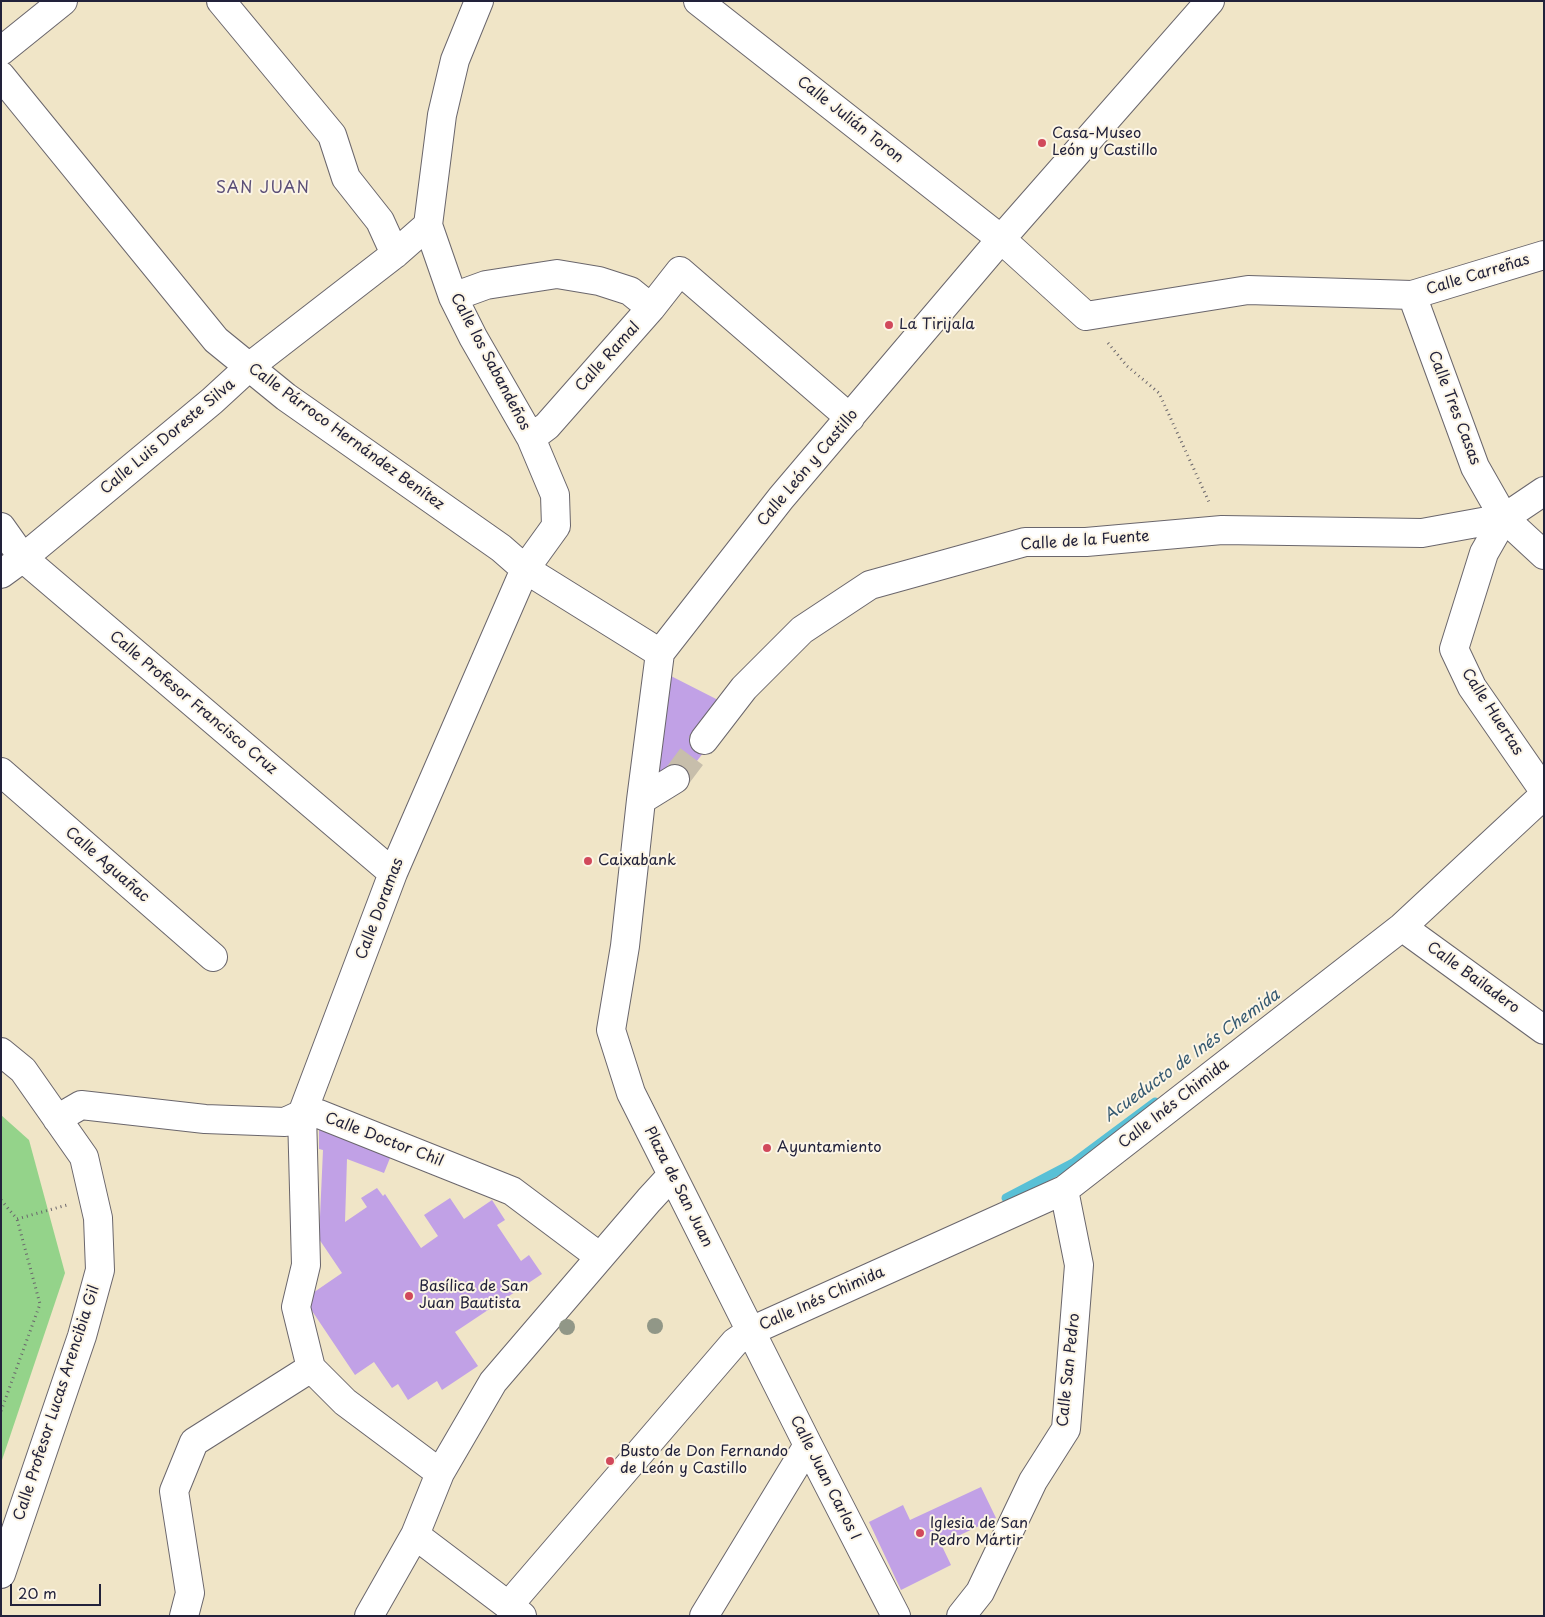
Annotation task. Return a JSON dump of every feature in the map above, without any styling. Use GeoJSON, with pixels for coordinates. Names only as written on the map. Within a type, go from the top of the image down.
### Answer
{"type":"FeatureCollection","features":[{"type":"Feature","properties":{"kind":"street"},"geometry":{"type":"LineString","coordinates":[[1,51],[63,1]]}},
{"type":"Feature","properties":{"kind":"street"},"geometry":{"type":"LineString","coordinates":[[221,1],[332,135],[346,178],[380,221],[395,254]]}},
{"type":"Feature","properties":{"kind":"street","name":"Calle los Sabandeños"},"geometry":{"type":"LineString","coordinates":[[479,1],[455,60],[442,115],[428,225],[453,297],[473,337],[531,438],[555,495],[556,526],[525,569]]}},
{"type":"Feature","properties":{"kind":"street","name":"Calle Julián Toron"},"geometry":{"type":"LineString","coordinates":[[698,1],[1001,239],[1086,316]]}},
{"type":"Feature","properties":{"kind":"street","name":"Calle León y Castillo"},"geometry":{"type":"LineString","coordinates":[[660,653],[781,498],[1001,239],[1210,1]]}},
{"type":"Feature","properties":{"kind":"street","name":"Calle Párroco Hernández Benítez"},"geometry":{"type":"LineString","coordinates":[[1,76],[216,340],[286,397],[501,548],[525,569],[660,653]]}},
{"type":"Feature","properties":{"kind":"street","name":"Calle Luis Doreste Silva"},"geometry":{"type":"LineString","coordinates":[[12,566],[212,401],[249,367],[395,254],[428,225]]}},
{"type":"Feature","properties":{"kind":"street","name":"Calle Carreñas"},"geometry":{"type":"LineString","coordinates":[[1086,316],[1248,290],[1412,295],[1544,255]]}},
{"type":"Feature","properties":{"kind":"street","name":"Calle Ramal"},"geometry":{"type":"LineString","coordinates":[[531,438],[547,426],[651,308],[680,271],[850,418]]}},
{"type":"Feature","properties":{"kind":"street"},"geometry":{"type":"LineString","coordinates":[[453,297],[486,285],[557,274],[599,281],[630,291],[651,308]]}},
{"type":"Feature","properties":{"kind":"street","name":"Calle Tres Casas"},"geometry":{"type":"LineString","coordinates":[[1412,295],[1475,467],[1504,518],[1544,555]]}},
{"type":"Feature","properties":{"kind":"street"},"geometry":{"type":"LineString","coordinates":[[1504,518],[1544,491]]}},
{"type":"Feature","properties":{"kind":"street","name":"Calle de la Fuente"},"geometry":{"type":"LineString","coordinates":[[704,740],[744,688],[802,630],[870,585],[1025,542],[1086,542],[1222,530],[1422,533],[1504,518]]}},
{"type":"Feature","properties":{"kind":"street","name":"Calle Huertas"},"geometry":{"type":"LineString","coordinates":[[1504,518],[1484,553],[1454,649],[1472,687],[1544,791]]}},
{"type":"Feature","properties":{"kind":"street","name":"Calle Profesor Francisco Cruz"},"geometry":{"type":"LineString","coordinates":[[1,527],[12,566],[392,873]]}},
{"type":"Feature","properties":{"kind":"street","name":"Calle Doramas"},"geometry":{"type":"LineString","coordinates":[[312,1368],[296,1307],[306,1265],[302,1114],[392,873],[525,569]]}},
{"type":"Feature","properties":{"kind":"street"},"geometry":{"type":"LineString","coordinates":[[641,800],[660,653]]}},
{"type":"Feature","properties":{"kind":"street","name":"Calle Aguañac"},"geometry":{"type":"LineString","coordinates":[[1,772],[213,957]]}},
{"type":"Feature","properties":{"kind":"street"},"geometry":{"type":"LineString","coordinates":[[641,800],[675,779]]}},
{"type":"Feature","properties":{"kind":"street","name":"Calle Inés Chimida"},"geometry":{"type":"LineString","coordinates":[[515,1611],[736,1342],[1064,1190],[1402,927],[1544,795]]}},
{"type":"Feature","properties":{"kind":"street","name":"Plaza de San Juan"},"geometry":{"type":"LineString","coordinates":[[641,800],[624,946],[611,1030],[631,1093],[753,1335]]}},
{"type":"Feature","properties":{"kind":"street","name":"Calle Bailadero"},"geometry":{"type":"LineString","coordinates":[[1402,927],[1544,1030]]}},
{"type":"Feature","properties":{"kind":"street","name":"Calle Profesor Lucas Arencibia Gil"},"geometry":{"type":"LineString","coordinates":[[1,1052],[22,1070],[84,1157],[98,1218],[100,1270],[82,1336],[1,1574]]}},
{"type":"Feature","properties":{"kind":"street","name":"Calle Doctor Chil"},"geometry":{"type":"LineString","coordinates":[[57,1119],[81,1106],[205,1119],[285,1122],[302,1114],[319,1114],[512,1191],[600,1257]]}},
{"type":"Feature","properties":{"kind":"street"},"geometry":{"type":"LineString","coordinates":[[369,1616],[415,1534],[440,1473],[493,1382],[672,1175]]}},
{"type":"Feature","properties":{"kind":"street","name":"Calle San Pedro"},"geometry":{"type":"LineString","coordinates":[[961,1616],[980,1592],[1033,1481],[1066,1429],[1079,1265],[1064,1190]]}},
{"type":"Feature","properties":{"kind":"street","name":"Calle Juan Carlos I"},"geometry":{"type":"LineString","coordinates":[[753,1335],[896,1616]]}},
{"type":"Feature","properties":{"kind":"street"},"geometry":{"type":"LineString","coordinates":[[184,1616],[190,1593],[174,1491],[194,1442],[312,1368],[345,1402],[440,1473]]}},
{"type":"Feature","properties":{"kind":"street"},"geometry":{"type":"LineString","coordinates":[[704,1616],[808,1445]]}},
{"type":"Feature","properties":{"kind":"street"},"geometry":{"type":"LineString","coordinates":[[415,1534],[515,1611]]}},
{"type":"Feature","properties":{"kind":"path"},"geometry":{"type":"LineString","coordinates":[[1086,316],[1127,366],[1159,393],[1222,530]]}},
{"type":"Feature","properties":{"kind":"path"},"geometry":{"type":"LineString","coordinates":[[17,1219],[93,1198]]}},
{"type":"Feature","properties":{"kind":"path"},"geometry":{"type":"LineString","coordinates":[[1,1200],[17,1219],[40,1304],[1,1411]]}},
{"type":"Feature","properties":{"kind":"green space"},"geometry":{"type":"Polygon","coordinates":[[[1,1115],[29,1140],[65,1273],[1,1463],[1,1115]]]}},
{"type":"Feature","properties":{"kind":"building"},"geometry":{"type":"Polygon","coordinates":[[[669,675],[722,702],[710,744],[680,783],[653,775],[669,675]]]}},
{"type":"Feature","properties":{"kind":"building","name":"Basílica de San Juan Bautista"},"geometry":{"type":"Polygon","coordinates":[[[319,1124],[392,1153],[384,1173],[347,1159],[345,1222],[367,1207],[361,1198],[377,1188],[383,1196],[385,1194],[421,1248],[438,1236],[424,1215],[450,1198],[464,1219],[492,1200],[505,1220],[497,1225],[521,1261],[529,1255],[542,1274],[455,1332],[478,1366],[442,1390],[437,1381],[408,1400],[398,1384],[392,1388],[374,1362],[355,1375],[304,1299],[342,1273],[319,1239],[323,1150],[319,1149],[319,1124]]]}},
{"type":"Feature","properties":{"kind":"building","name":"Iglesia de San Pedro Mártir"},"geometry":{"type":"Polygon","coordinates":[[[981,1487],[996,1518],[941,1544],[951,1565],[901,1590],[869,1522],[903,1505],[910,1520],[981,1487]]]}},
{"type":"Feature","properties":{"kind":"waterway","name":"Acueducto de Inés Chemida"},"geometry":{"type":"LineString","coordinates":[[1006,1198],[1073,1163],[1155,1102]]}},
{"type":"Feature","properties":{"kind":"tunnel"},"geometry":{"type":"LineString","coordinates":[[675,779],[704,740]]}},
{"type":"Feature","properties":{"kind":"place","name":"Casa-Museo León y Castillo"},"geometry":{"type":"Point","coordinates":[1042,143]}},
{"type":"Feature","properties":{"kind":"place","name":"La Tirijala"},"geometry":{"type":"Point","coordinates":[889,325]}},
{"type":"Feature","properties":{"kind":"place","name":"Caixabank"},"geometry":{"type":"Point","coordinates":[588,861]}},
{"type":"Feature","properties":{"kind":"place","name":"Ayuntamiento"},"geometry":{"type":"Point","coordinates":[767,1148]}},
{"type":"Feature","properties":{"kind":"place","name":"Basílica de San Juan Bautista"},"geometry":{"type":"Point","coordinates":[409,1296]}},
{"type":"Feature","properties":{"kind":"place","name":"Busto de Don Fernando de León y Castillo"},"geometry":{"type":"Point","coordinates":[610,1461]}},
{"type":"Feature","properties":{"kind":"place","name":"Iglesia de San Pedro Mártir"},"geometry":{"type":"Point","coordinates":[920,1533]}},
{"type":"Feature","properties":{"kind":"district","name":"SAN JUAN"},"geometry":{"type":"Point","coordinates":[263,189]}}]}
